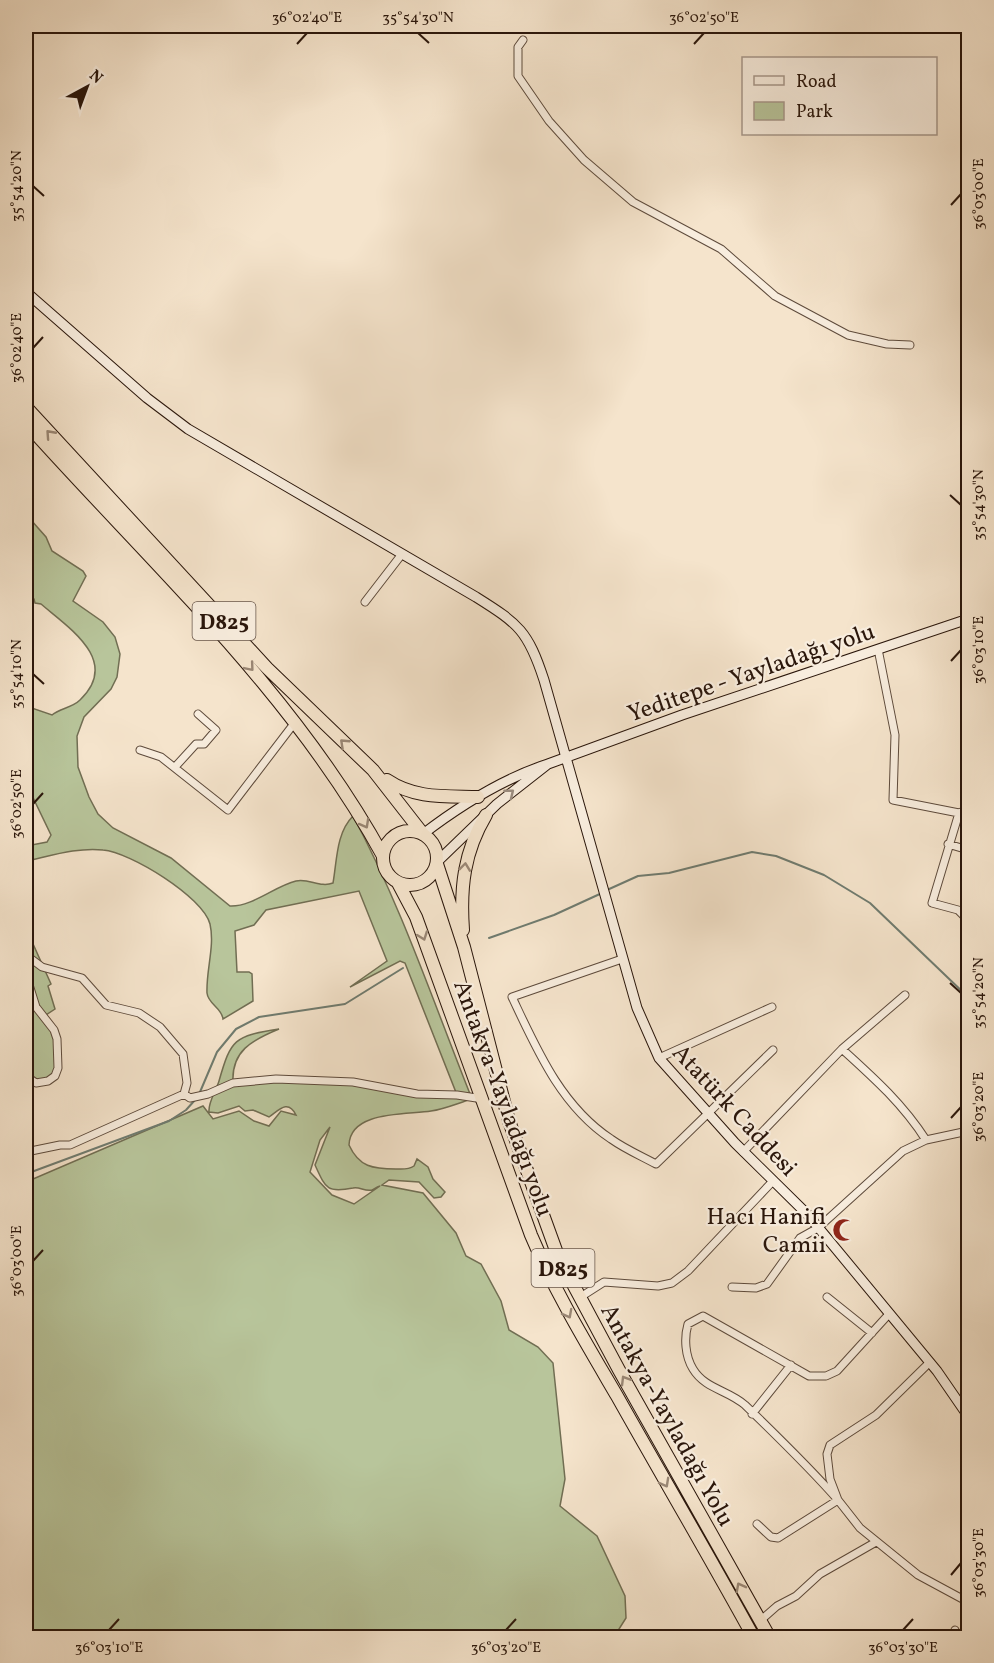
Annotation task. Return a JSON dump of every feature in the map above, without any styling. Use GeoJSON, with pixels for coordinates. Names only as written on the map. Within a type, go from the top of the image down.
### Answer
{"type":"FeatureCollection","features":[{"type":"Feature","properties":{"kind":"highway","name":"D825"},"geometry":{"type":"LineString","coordinates":[[26,407],[267,668],[373,770],[423,834]]}},
{"type":"Feature","properties":{"kind":"highway","name":"D825"},"geometry":{"type":"LineString","coordinates":[[26,423],[210,620],[296,721],[346,791],[383,856]]}},
{"type":"Feature","properties":{"kind":"highway"},"geometry":{"type":"LineString","coordinates":[[373,770],[395,785],[423,796],[478,797]]}},
{"type":"Feature","properties":{"kind":"highway"},"geometry":{"type":"LineString","coordinates":[[464,947],[461,904],[467,857],[472,838],[486,815]]}},
{"type":"Feature","properties":{"kind":"highway"},"geometry":{"type":"LineString","coordinates":[[412,831],[423,834],[436,849],[437,863],[434,872],[422,883],[406,885],[398,883],[386,872],[383,856],[388,843],[399,834],[412,831]]}},
{"type":"Feature","properties":{"kind":"highway","name":"Antakya-Yayladağı Yolu"},"geometry":{"type":"LineString","coordinates":[[437,863],[464,947],[513,1131],[549,1235],[579,1298],[770,1638]]}},
{"type":"Feature","properties":{"kind":"highway","name":"Antakya-Yayladağı yolu"},"geometry":{"type":"LineString","coordinates":[[398,883],[416,917],[531,1235],[551,1281],[583,1341],[711,1558],[754,1638]]}},
{"type":"Feature","properties":{"kind":"main road","name":"Atatürk Caddesi"},"geometry":{"type":"LineString","coordinates":[[26,292],[147,398],[188,429],[501,612],[530,640],[567,758],[622,959],[643,1025],[659,1058],[743,1152],[818,1228],[965,1402],[969,1416]]}},
{"type":"Feature","properties":{"kind":"main road","name":"Yeditepe - Yayladağı yolu"},"geometry":{"type":"LineString","coordinates":[[423,834],[519,773],[567,758],[682,715],[968,619]]}},
{"type":"Feature","properties":{"kind":"main road","name":"Yeditepe - Yayladağı yolu"},"geometry":{"type":"LineString","coordinates":[[437,863],[486,815],[548,764]]}},
{"type":"Feature","properties":{"kind":"street"},"geometry":{"type":"LineString","coordinates":[[523,40],[518,47],[518,75],[549,121],[584,160],[633,202],[721,249],[775,296],[848,335],[887,344],[910,345]]}},
{"type":"Feature","properties":{"kind":"street"},"geometry":{"type":"LineString","coordinates":[[365,602],[402,554]]}},
{"type":"Feature","properties":{"kind":"street"},"geometry":{"type":"LineString","coordinates":[[878,649],[895,735],[893,800],[959,813],[969,809]]}},
{"type":"Feature","properties":{"kind":"street"},"geometry":{"type":"LineString","coordinates":[[175,767],[196,744],[204,744],[216,730],[198,714]]}},
{"type":"Feature","properties":{"kind":"street"},"geometry":{"type":"LineString","coordinates":[[140,750],[155,754],[175,767],[228,810],[296,721]]}},
{"type":"Feature","properties":{"kind":"street"},"geometry":{"type":"LineString","coordinates":[[959,813],[932,903],[958,910],[969,920]]}},
{"type":"Feature","properties":{"kind":"street"},"geometry":{"type":"LineString","coordinates":[[948,844],[969,850]]}},
{"type":"Feature","properties":{"kind":"street"},"geometry":{"type":"LineString","coordinates":[[26,955],[42,967],[82,978],[106,1005],[139,1013],[160,1027],[183,1054],[187,1096]]}},
{"type":"Feature","properties":{"kind":"street"},"geometry":{"type":"LineString","coordinates":[[622,959],[512,997],[555,1082],[571,1105],[610,1139],[656,1164],[773,1050]]}},
{"type":"Feature","properties":{"kind":"street"},"geometry":{"type":"LineString","coordinates":[[26,975],[37,1010],[55,1033],[58,1059],[57,1072],[48,1081],[35,1082],[26,1076]]}},
{"type":"Feature","properties":{"kind":"street"},"geometry":{"type":"LineString","coordinates":[[743,1152],[842,1049],[905,995]]}},
{"type":"Feature","properties":{"kind":"street"},"geometry":{"type":"LineString","coordinates":[[659,1058],[772,1007]]}},
{"type":"Feature","properties":{"kind":"street"},"geometry":{"type":"LineString","coordinates":[[842,1049],[890,1092],[909,1113],[926,1140]]}},
{"type":"Feature","properties":{"kind":"street"},"geometry":{"type":"LineString","coordinates":[[26,1152],[70,1145],[187,1096],[208,1094],[233,1083],[276,1079],[352,1082],[417,1094],[483,1099]]}},
{"type":"Feature","properties":{"kind":"street"},"geometry":{"type":"LineString","coordinates":[[732,1287],[756,1288],[767,1284],[800,1238],[818,1228],[903,1150],[926,1140],[969,1131]]}},
{"type":"Feature","properties":{"kind":"street"},"geometry":{"type":"LineString","coordinates":[[26,1147],[37,1150]]}},
{"type":"Feature","properties":{"kind":"street"},"geometry":{"type":"LineString","coordinates":[[579,1298],[604,1282],[649,1286],[672,1283],[688,1271],[773,1180]]}},
{"type":"Feature","properties":{"kind":"street"},"geometry":{"type":"LineString","coordinates":[[827,1297],[872,1333]]}},
{"type":"Feature","properties":{"kind":"street"},"geometry":{"type":"LineString","coordinates":[[889,1314],[837,1371],[826,1376],[809,1376],[703,1316],[688,1324],[687,1352],[693,1369],[708,1386],[731,1395],[752,1414],[809,1468],[860,1528],[918,1575],[969,1602]]}},
{"type":"Feature","properties":{"kind":"street"},"geometry":{"type":"LineString","coordinates":[[838,1500],[830,1479],[827,1454],[830,1445],[876,1414],[930,1362]]}},
{"type":"Feature","properties":{"kind":"street"},"geometry":{"type":"LineString","coordinates":[[752,1414],[791,1365]]}},
{"type":"Feature","properties":{"kind":"street"},"geometry":{"type":"LineString","coordinates":[[757,1524],[771,1537],[778,1538],[838,1500]]}},
{"type":"Feature","properties":{"kind":"street"},"geometry":{"type":"LineString","coordinates":[[760,1621],[777,1606],[796,1596],[820,1574],[876,1542]]}},
{"type":"Feature","properties":{"kind":"street"},"geometry":{"type":"LineString","coordinates":[[955,1630],[958,1638]]}},
{"type":"Feature","properties":{"kind":"green space"},"geometry":{"type":"Polygon","coordinates":[[[31,520],[46,537],[52,551],[83,571],[86,576],[73,601],[103,622],[115,637],[120,654],[117,677],[111,689],[84,717],[77,736],[78,767],[89,797],[98,814],[113,828],[171,858],[230,906],[255,900],[296,881],[333,883],[340,839],[353,816],[402,920],[472,1099],[436,1110],[395,1114],[369,1120],[359,1125],[352,1134],[349,1145],[357,1158],[374,1167],[408,1169],[414,1166],[417,1159],[428,1167],[433,1179],[445,1192],[441,1197],[434,1198],[419,1182],[389,1180],[382,1185],[423,1193],[456,1233],[466,1256],[481,1264],[501,1301],[509,1330],[538,1347],[553,1363],[565,1479],[560,1506],[597,1536],[625,1596],[626,1618],[614,1637],[26,1637],[26,1182],[203,1106],[213,1119],[239,1111],[254,1121],[269,1126],[281,1111],[296,1115],[287,1107],[283,1107],[269,1117],[253,1110],[245,1111],[239,1106],[218,1113],[209,1112],[211,1100],[231,1048],[243,1037],[252,1034],[279,1029],[252,1042],[245,1048],[236,1063],[233,1083],[309,1080],[457,1095],[405,963],[400,961],[350,987],[387,961],[359,891],[266,910],[254,925],[235,931],[237,972],[252,974],[253,1001],[223,1019],[207,993],[212,941],[210,924],[194,901],[180,889],[147,867],[103,850],[74,851],[26,861],[26,846],[47,842],[51,835],[26,783],[26,706],[52,715],[73,705],[91,686],[95,672],[93,659],[86,646],[65,624],[26,595],[26,527],[31,520]],[[330,1127],[320,1140],[310,1172],[332,1195],[354,1204],[380,1186],[372,1190],[332,1189],[325,1184],[315,1165],[330,1127]]]}},
{"type":"Feature","properties":{"kind":"green space"},"geometry":{"type":"Polygon","coordinates":[[[26,933],[29,935],[51,984],[48,986],[55,1009],[43,1017],[55,1033],[56,1072],[44,1083],[26,1076],[26,933]]]}},
{"type":"Feature","properties":{"kind":"waterway"},"geometry":{"type":"LineString","coordinates":[[607,890],[638,876],[669,873],[752,852],[776,856],[824,875],[870,903],[968,997]]}},
{"type":"Feature","properties":{"kind":"waterway"},"geometry":{"type":"LineString","coordinates":[[489,938],[554,915],[602,893]]}},
{"type":"Feature","properties":{"kind":"waterway"},"geometry":{"type":"LineString","coordinates":[[200,1092],[217,1052],[236,1029],[259,1017],[345,1004],[403,968]]}},
{"type":"Feature","properties":{"kind":"waterway"},"geometry":{"type":"LineString","coordinates":[[26,1174],[169,1121],[186,1110],[195,1100]]}},
{"type":"Feature","properties":{"kind":"place","name":"Hacı Hanifi Camii"},"geometry":{"type":"Point","coordinates":[844,1230]}}]}
